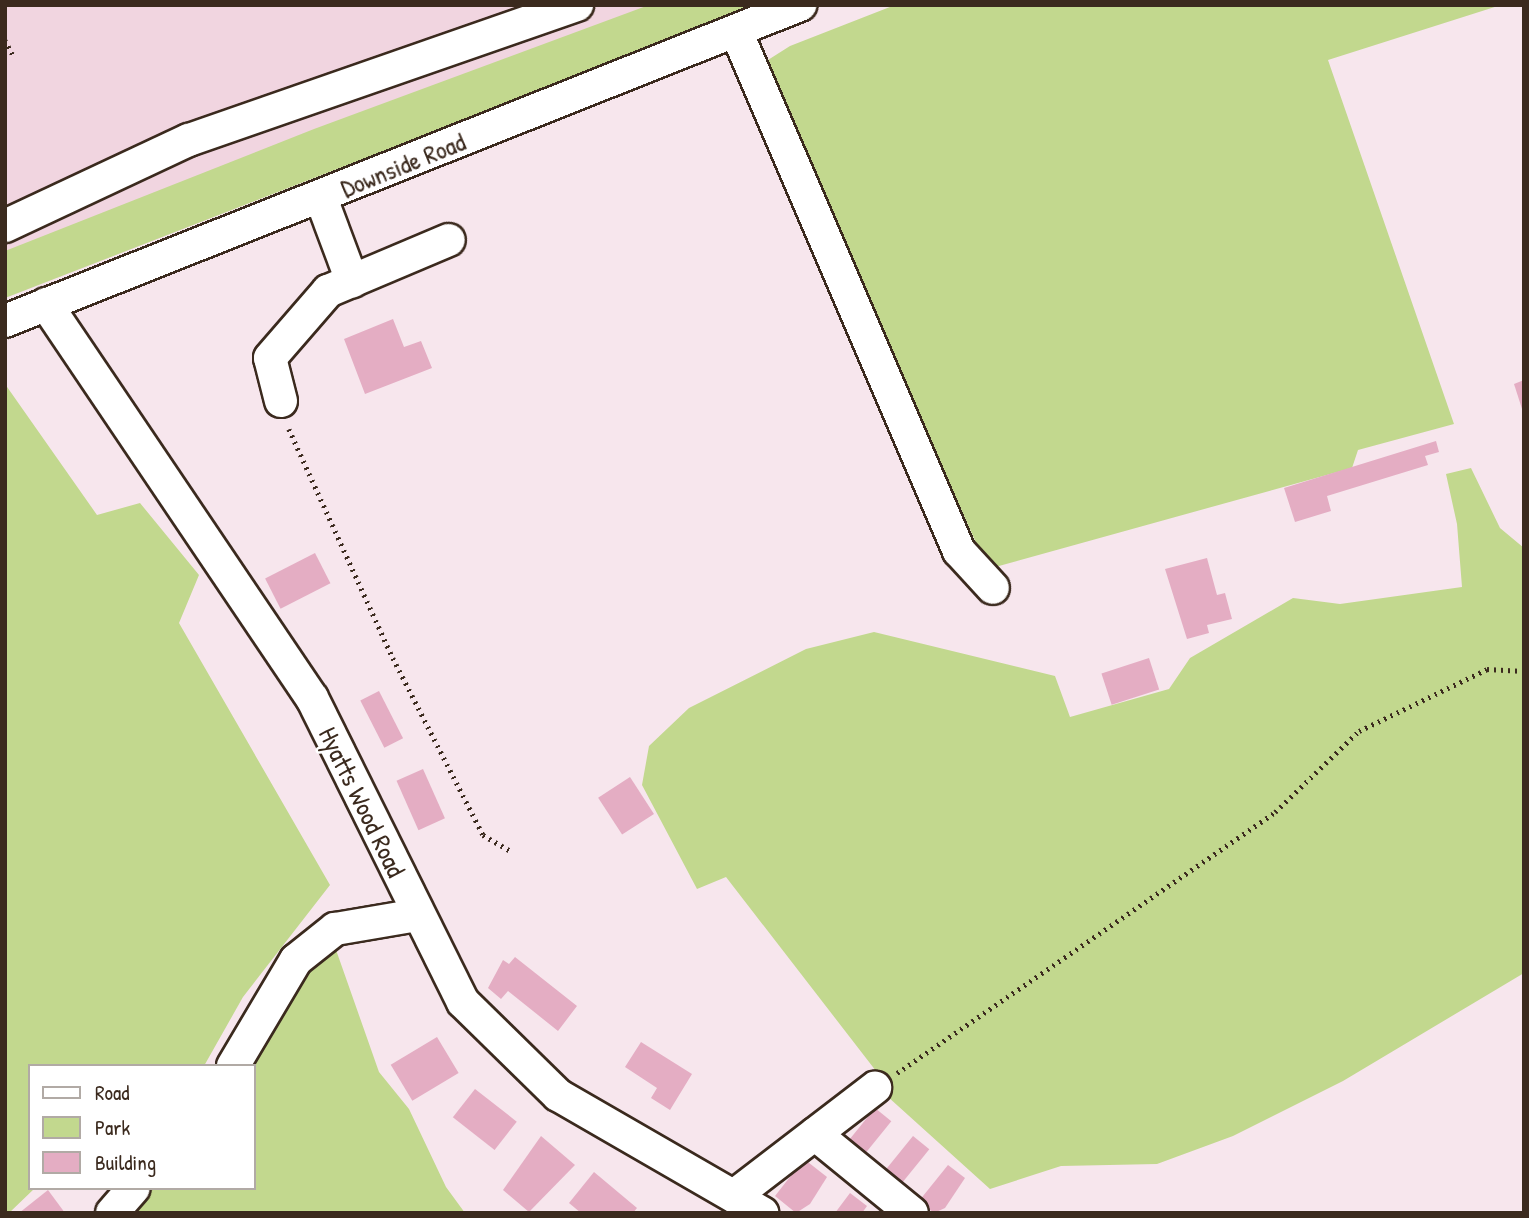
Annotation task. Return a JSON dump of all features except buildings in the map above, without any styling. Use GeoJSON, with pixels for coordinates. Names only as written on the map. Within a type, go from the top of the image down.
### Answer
{"type":"FeatureCollection","features":[{"type":"Feature","properties":{"kind":"street"},"geometry":{"type":"LineString","coordinates":[[5,226],[189,140],[577,5]]}},
{"type":"Feature","properties":{"kind":"street","name":"Downside Road"},"geometry":{"type":"LineString","coordinates":[[5,321],[321,198],[800,5]]}},
{"type":"Feature","properties":{"kind":"street"},"geometry":{"type":"LineString","coordinates":[[736,31],[959,551],[993,588]]}},
{"type":"Feature","properties":{"kind":"street"},"geometry":{"type":"LineString","coordinates":[[321,198],[352,281]]}},
{"type":"Feature","properties":{"kind":"street"},"geometry":{"type":"LineString","coordinates":[[281,401],[270,358],[328,291],[449,240]]}},
{"type":"Feature","properties":{"kind":"street","name":"Hyatts Wood Road"},"geometry":{"type":"LineString","coordinates":[[46,304],[312,698],[463,1002],[558,1095],[762,1213]]}},
{"type":"Feature","properties":{"kind":"street"},"geometry":{"type":"LineString","coordinates":[[234,1064],[296,960],[335,929],[418,915]]}},
{"type":"Feature","properties":{"kind":"street"},"geometry":{"type":"LineString","coordinates":[[734,1196],[875,1088]]}},
{"type":"Feature","properties":{"kind":"street"},"geometry":{"type":"LineString","coordinates":[[815,1134],[912,1213]]}},
{"type":"Feature","properties":{"kind":"street"},"geometry":{"type":"LineString","coordinates":[[112,1213],[132,1190]]}},
{"type":"Feature","properties":{"kind":"path"},"geometry":{"type":"LineString","coordinates":[[5,40],[13,55]]}},
{"type":"Feature","properties":{"kind":"path"},"geometry":{"type":"LineString","coordinates":[[281,401],[296,452],[393,658],[483,835],[511,851]]}},
{"type":"Feature","properties":{"kind":"path"},"geometry":{"type":"LineString","coordinates":[[875,1088],[1275,812],[1359,731],[1487,669],[1524,671]]}},
{"type":"Feature","properties":{"kind":"shaded area"},"geometry":{"type":"Polygon","coordinates":[[[5,5],[760,5],[5,298],[5,5]]]}},
{"type":"Feature","properties":{"kind":"green space"},"geometry":{"type":"Polygon","coordinates":[[[649,5],[760,5],[5,298],[5,251],[314,129],[649,5]]]}},
{"type":"Feature","properties":{"kind":"green space"},"geometry":{"type":"Polygon","coordinates":[[[895,5],[1501,5],[1328,60],[1454,424],[1358,450],[1352,468],[988,569],[760,65],[790,46],[895,5]]]}},
{"type":"Feature","properties":{"kind":"green space"},"geometry":{"type":"Polygon","coordinates":[[[5,384],[97,515],[140,503],[199,575],[179,623],[330,885],[243,997],[205,1064],[28,1064],[28,1190],[33,1190],[9,1213],[5,1213],[5,384]]]}},
{"type":"Feature","properties":{"kind":"green space"},"geometry":{"type":"Polygon","coordinates":[[[1471,468],[1500,528],[1524,548],[1524,973],[1343,1081],[1233,1136],[1157,1164],[1061,1166],[990,1189],[867,1078],[876,1071],[726,877],[697,889],[642,785],[649,746],[689,708],[806,649],[874,632],[1055,676],[1070,717],[1169,689],[1190,658],[1293,598],[1340,604],[1462,587],[1457,524],[1446,474],[1471,468]]]}},
{"type":"Feature","properties":{"kind":"green space"},"geometry":{"type":"Polygon","coordinates":[[[335,947],[379,1072],[409,1109],[446,1187],[465,1213],[131,1213],[150,1190],[256,1190],[256,1064],[243,1064],[289,985],[335,947]]]}}]}
